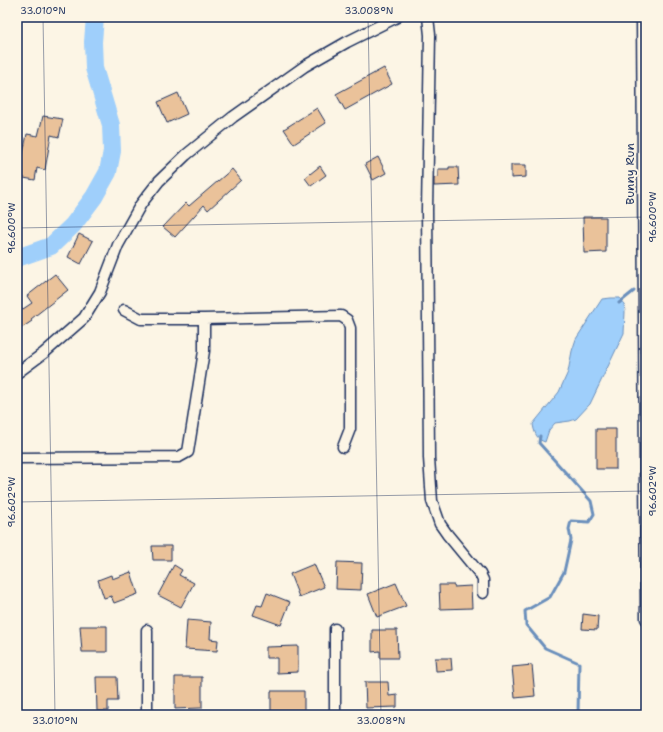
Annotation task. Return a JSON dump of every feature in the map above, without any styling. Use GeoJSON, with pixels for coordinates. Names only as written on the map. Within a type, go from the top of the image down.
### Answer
{"type":"FeatureCollection","features":[{"type":"Feature","properties":{"kind":"street"},"geometry":{"type":"LineString","coordinates":[[17,373],[44,353],[84,318],[100,292],[118,245],[141,204],[159,181],[186,155],[233,117],[305,66],[347,42],[397,17]]}},
{"type":"Feature","properties":{"kind":"street"},"geometry":{"type":"LineString","coordinates":[[428,17],[430,35],[427,210],[429,458],[432,501],[440,524],[480,574],[483,593]]}},
{"type":"Feature","properties":{"kind":"street","name":"Bunny Run"},"geometry":{"type":"LineString","coordinates":[[642,17],[646,619]]}},
{"type":"Feature","properties":{"kind":"street"},"geometry":{"type":"LineString","coordinates":[[124,310],[141,319],[341,316],[347,320],[350,328],[350,430],[343,447]]}},
{"type":"Feature","properties":{"kind":"street"},"geometry":{"type":"LineString","coordinates":[[17,458],[179,457],[188,452],[204,351],[204,319]]}},
{"type":"Feature","properties":{"kind":"street"},"geometry":{"type":"LineString","coordinates":[[335,629],[335,715]]}},
{"type":"Feature","properties":{"kind":"street"},"geometry":{"type":"LineString","coordinates":[[147,630],[147,715]]}},
{"type":"Feature","properties":{"kind":"water"},"geometry":{"type":"Polygon","coordinates":[[[620,298],[624,304],[624,333],[590,404],[576,419],[555,423],[549,430],[545,442],[542,441],[536,435],[533,424],[559,392],[568,372],[576,339],[602,299],[620,298]]]}},
{"type":"Feature","properties":{"kind":"building"},"geometry":{"type":"Polygon","coordinates":[[[384,68],[392,84],[345,110],[336,94],[384,68]]]}},
{"type":"Feature","properties":{"kind":"building"},"geometry":{"type":"Polygon","coordinates":[[[178,93],[187,114],[167,123],[158,102],[178,93]]]}},
{"type":"Feature","properties":{"kind":"building"},"geometry":{"type":"Polygon","coordinates":[[[317,108],[326,123],[294,144],[284,129],[317,108]]]}},
{"type":"Feature","properties":{"kind":"building"},"geometry":{"type":"Polygon","coordinates":[[[43,116],[63,119],[59,137],[51,135],[45,170],[37,168],[35,180],[18,177],[27,134],[38,136],[43,116]]]}},
{"type":"Feature","properties":{"kind":"building"},"geometry":{"type":"Polygon","coordinates":[[[378,157],[386,173],[373,180],[365,164],[378,157]]]}},
{"type":"Feature","properties":{"kind":"building"},"geometry":{"type":"Polygon","coordinates":[[[511,165],[526,165],[526,177],[511,178],[511,165]]]}},
{"type":"Feature","properties":{"kind":"building"},"geometry":{"type":"Polygon","coordinates":[[[320,166],[326,175],[311,186],[305,178],[320,166]]]}},
{"type":"Feature","properties":{"kind":"building"},"geometry":{"type":"Polygon","coordinates":[[[449,167],[458,167],[459,185],[434,186],[434,178],[438,177],[438,169],[449,169],[449,167]]]}},
{"type":"Feature","properties":{"kind":"building"},"geometry":{"type":"Polygon","coordinates":[[[232,169],[241,180],[208,210],[204,205],[175,237],[163,227],[186,203],[189,206],[232,169]]]}},
{"type":"Feature","properties":{"kind":"building"},"geometry":{"type":"Polygon","coordinates":[[[583,217],[606,217],[606,252],[584,253],[583,217]]]}},
{"type":"Feature","properties":{"kind":"building"},"geometry":{"type":"Polygon","coordinates":[[[79,234],[93,241],[81,264],[68,257],[79,234]]]}},
{"type":"Feature","properties":{"kind":"building"},"geometry":{"type":"Polygon","coordinates":[[[55,274],[68,290],[31,319],[32,321],[17,331],[17,313],[32,303],[27,296],[55,274]]]}},
{"type":"Feature","properties":{"kind":"building"},"geometry":{"type":"Polygon","coordinates":[[[596,429],[616,429],[616,469],[596,469],[596,429]]]}},
{"type":"Feature","properties":{"kind":"building"},"geometry":{"type":"Polygon","coordinates":[[[152,546],[171,546],[171,560],[153,560],[152,546]]]}},
{"type":"Feature","properties":{"kind":"building"},"geometry":{"type":"Polygon","coordinates":[[[337,562],[362,563],[361,590],[336,589],[337,562]]]}},
{"type":"Feature","properties":{"kind":"building"},"geometry":{"type":"Polygon","coordinates":[[[314,564],[324,587],[299,597],[290,574],[314,564]]]}},
{"type":"Feature","properties":{"kind":"building"},"geometry":{"type":"Polygon","coordinates":[[[174,565],[182,570],[179,575],[194,583],[181,607],[158,595],[174,565]]]}},
{"type":"Feature","properties":{"kind":"building"},"geometry":{"type":"Polygon","coordinates":[[[131,572],[138,594],[114,603],[111,596],[104,598],[98,580],[111,575],[112,579],[131,572]]]}},
{"type":"Feature","properties":{"kind":"building"},"geometry":{"type":"Polygon","coordinates":[[[396,583],[406,606],[377,617],[368,594],[396,583]]]}},
{"type":"Feature","properties":{"kind":"building"},"geometry":{"type":"Polygon","coordinates":[[[439,585],[454,585],[454,587],[471,586],[472,608],[440,609],[439,585]]]}},
{"type":"Feature","properties":{"kind":"building"},"geometry":{"type":"Polygon","coordinates":[[[267,593],[290,602],[281,625],[253,615],[257,605],[262,606],[267,593]]]}},
{"type":"Feature","properties":{"kind":"building"},"geometry":{"type":"Polygon","coordinates":[[[583,614],[598,616],[597,630],[582,629],[583,614]]]}},
{"type":"Feature","properties":{"kind":"building"},"geometry":{"type":"Polygon","coordinates":[[[187,620],[211,622],[210,639],[218,640],[217,651],[185,649],[187,620]]]}},
{"type":"Feature","properties":{"kind":"building"},"geometry":{"type":"Polygon","coordinates":[[[80,626],[107,626],[107,652],[82,652],[80,626]]]}},
{"type":"Feature","properties":{"kind":"building"},"geometry":{"type":"Polygon","coordinates":[[[372,630],[397,630],[398,658],[380,658],[380,651],[372,652],[372,630]]]}},
{"type":"Feature","properties":{"kind":"building"},"geometry":{"type":"Polygon","coordinates":[[[298,646],[298,672],[277,673],[277,658],[266,658],[266,647],[298,646]]]}},
{"type":"Feature","properties":{"kind":"building"},"geometry":{"type":"Polygon","coordinates":[[[435,658],[451,658],[452,670],[436,671],[435,658]]]}},
{"type":"Feature","properties":{"kind":"building"},"geometry":{"type":"Polygon","coordinates":[[[532,665],[535,696],[515,698],[512,667],[532,665]]]}},
{"type":"Feature","properties":{"kind":"building"},"geometry":{"type":"Polygon","coordinates":[[[96,677],[117,677],[118,701],[108,701],[108,711],[97,711],[96,677]]]}},
{"type":"Feature","properties":{"kind":"building"},"geometry":{"type":"Polygon","coordinates":[[[175,677],[202,677],[202,708],[175,709],[175,677]]]}},
{"type":"Feature","properties":{"kind":"building"},"geometry":{"type":"Polygon","coordinates":[[[365,682],[388,682],[389,696],[397,695],[397,707],[366,708],[365,682]]]}},
{"type":"Feature","properties":{"kind":"building"},"geometry":{"type":"Polygon","coordinates":[[[271,691],[304,691],[304,714],[271,715],[271,691]]]}},
{"type":"Feature","properties":{"kind":"waterway"},"geometry":{"type":"LineString","coordinates":[[17,258],[51,246],[73,225],[94,197],[108,172],[112,151],[111,125],[94,68],[93,42],[95,17]]}},
{"type":"Feature","properties":{"kind":"waterway"},"geometry":{"type":"LineString","coordinates":[[619,303],[634,291]]}},
{"type":"Feature","properties":{"kind":"waterway"},"geometry":{"type":"LineString","coordinates":[[540,436],[539,443],[591,501],[594,514],[589,522],[571,521],[569,529],[571,540],[564,572],[550,597],[525,611],[526,625],[545,648],[579,663],[578,715]]}}]}
